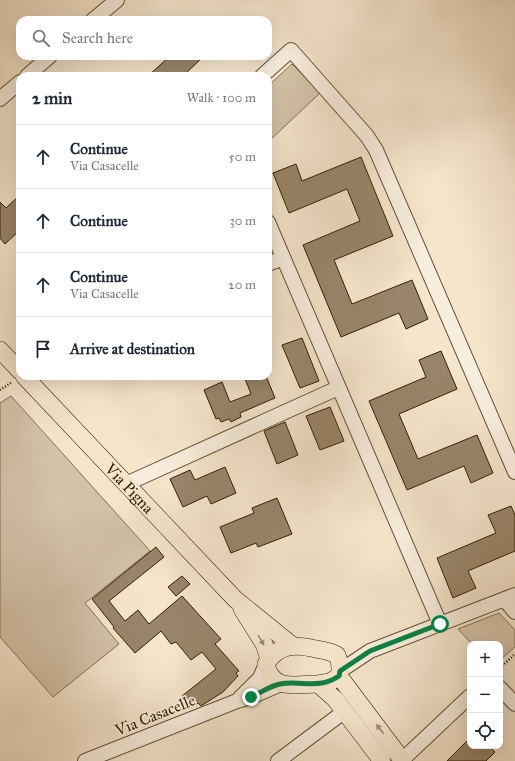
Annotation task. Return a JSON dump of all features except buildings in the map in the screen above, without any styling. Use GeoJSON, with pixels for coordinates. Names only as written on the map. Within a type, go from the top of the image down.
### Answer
{"type":"FeatureCollection","features":[{"type":"Feature","properties":{"kind":"main road"},"geometry":{"type":"LineString","coordinates":[[0,350],[16,368]]}},
{"type":"Feature","properties":{"kind":"main road","name":"Via Pigna"},"geometry":{"type":"LineString","coordinates":[[28,380],[235,599],[294,646]]}},
{"type":"Feature","properties":{"kind":"main road","name":"Via Pigna"},"geometry":{"type":"LineString","coordinates":[[235,599],[264,644],[268,672],[272,678],[281,684]]}},
{"type":"Feature","properties":{"kind":"main road"},"geometry":{"type":"LineString","coordinates":[[267,661],[278,650],[294,646],[303,646],[339,668],[402,761]]}},
{"type":"Feature","properties":{"kind":"main road"},"geometry":{"type":"LineString","coordinates":[[281,684],[318,684],[330,682],[339,668]]}},
{"type":"Feature","properties":{"kind":"main road"},"geometry":{"type":"LineString","coordinates":[[318,684],[335,699],[345,711],[382,761]]}},
{"type":"Feature","properties":{"kind":"street"},"geometry":{"type":"LineString","coordinates":[[98,16],[117,0]]}},
{"type":"Feature","properties":{"kind":"street"},"geometry":{"type":"LineString","coordinates":[[266,72],[291,50],[367,136],[376,150],[515,472]]}},
{"type":"Feature","properties":{"kind":"street"},"geometry":{"type":"LineString","coordinates":[[32,72],[45,60]]}},
{"type":"Feature","properties":{"kind":"street"},"geometry":{"type":"LineString","coordinates":[[0,98],[16,85]]}},
{"type":"Feature","properties":{"kind":"street"},"geometry":{"type":"LineString","coordinates":[[272,232],[440,624]]}},
{"type":"Feature","properties":{"kind":"street"},"geometry":{"type":"LineString","coordinates":[[272,262],[283,258]]}},
{"type":"Feature","properties":{"kind":"street"},"geometry":{"type":"LineString","coordinates":[[126,484],[338,388]]}},
{"type":"Feature","properties":{"kind":"street"},"geometry":{"type":"LineString","coordinates":[[339,668],[370,651],[509,597],[515,612]]}},
{"type":"Feature","properties":{"kind":"street","name":"Via Casacelle"},"geometry":{"type":"LineString","coordinates":[[237,701],[260,678],[267,661]]}},
{"type":"Feature","properties":{"kind":"street","name":"Via Casacelle"},"geometry":{"type":"LineString","coordinates":[[85,761],[281,684]]}},
{"type":"Feature","properties":{"kind":"street"},"geometry":{"type":"LineString","coordinates":[[503,691],[515,704]]}},
{"type":"Feature","properties":{"kind":"street"},"geometry":{"type":"LineString","coordinates":[[402,761],[467,699]]}},
{"type":"Feature","properties":{"kind":"street"},"geometry":{"type":"LineString","coordinates":[[278,761],[345,711]]}},
{"type":"Feature","properties":{"kind":"path"},"geometry":{"type":"LineString","coordinates":[[503,665],[515,654]]}},
{"type":"Feature","properties":{"kind":"shaded area"},"geometry":{"type":"Polygon","coordinates":[[[292,64],[320,93],[272,138],[272,82],[292,64]]]}},
{"type":"Feature","properties":{"kind":"shaded area"},"geometry":{"type":"Polygon","coordinates":[[[11,396],[150,551],[85,603],[119,644],[53,697],[0,637],[0,403],[11,396]]]}},
{"type":"Feature","properties":{"kind":"shaded area"},"geometry":{"type":"Polygon","coordinates":[[[499,613],[515,630],[515,647],[503,657],[503,641],[469,641],[458,629],[499,613]]]}},
{"type":"Feature","properties":{"kind":"route"},"geometry":{"type":"LineString","coordinates":[[251,697],[281,684],[318,684],[330,682],[339,676],[340,671],[370,651],[440,624]]}}]}
